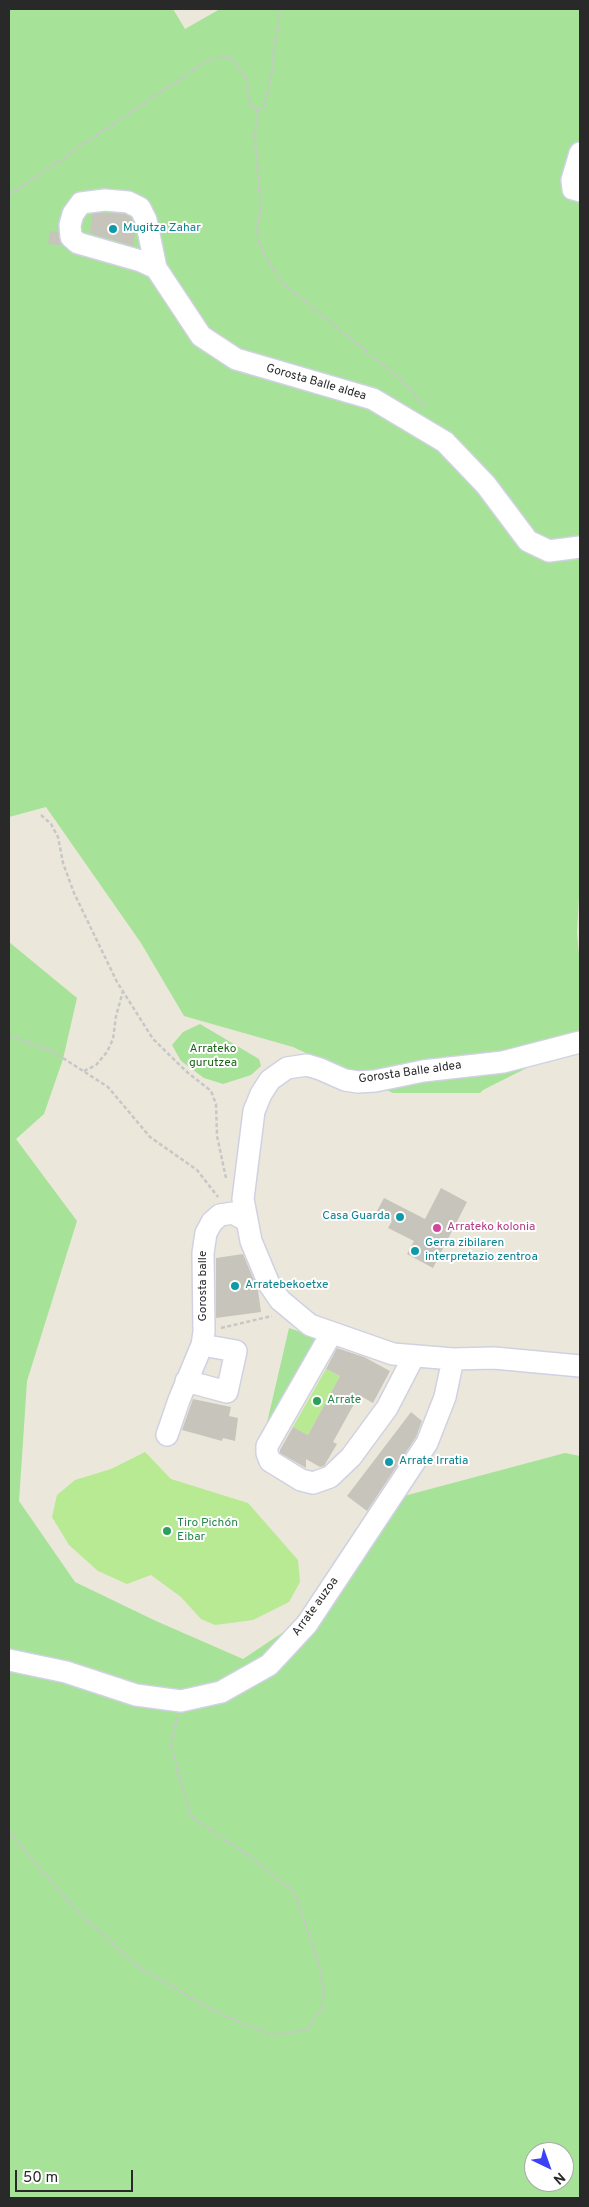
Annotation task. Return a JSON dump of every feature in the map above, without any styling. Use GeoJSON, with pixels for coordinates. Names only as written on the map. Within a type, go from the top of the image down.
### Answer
{"type":"FeatureCollection","features":[{"type":"Feature","properties":{"kind":"street"},"geometry":{"type":"LineString","coordinates":[[580,154],[572,180],[573,188],[580,191]]}},
{"type":"Feature","properties":{"kind":"street","name":"Gorosta Balle aldea"},"geometry":{"type":"LineString","coordinates":[[156,268],[201,336],[229,355],[288,376],[373,399],[446,442],[486,484],[528,541],[548,551],[580,547]]}},
{"type":"Feature","properties":{"kind":"street","name":"Gorosta Balle aldea"},"geometry":{"type":"LineString","coordinates":[[580,1042],[503,1062],[423,1070],[375,1081],[358,1082],[345,1080],[320,1068],[307,1065],[287,1068],[270,1080],[261,1094],[254,1111],[239,1216],[269,1284],[280,1300],[310,1325],[393,1354],[453,1359],[494,1358],[580,1366]]}},
{"type":"Feature","properties":{"kind":"street","name":"Gorosta balle"},"geometry":{"type":"LineString","coordinates":[[203,1338],[202,1261],[206,1233],[212,1222],[220,1215],[239,1216]]}},
{"type":"Feature","properties":{"kind":"street"},"geometry":{"type":"LineString","coordinates":[[332,1334],[267,1446],[266,1453],[270,1461],[301,1480],[313,1483],[330,1477],[351,1457],[387,1408],[414,1356]]}},
{"type":"Feature","properties":{"kind":"street"},"geometry":{"type":"LineString","coordinates":[[167,1435],[186,1381],[203,1338],[236,1351],[227,1392],[186,1381]]}},
{"type":"Feature","properties":{"kind":"street","name":"Arrate auzoa"},"geometry":{"type":"LineString","coordinates":[[9,1660],[66,1672],[136,1695],[181,1701],[221,1692],[269,1665],[307,1624],[427,1443],[445,1397],[453,1359]]}},
{"type":"Feature","properties":{"kind":"path"},"geometry":{"type":"LineString","coordinates":[[257,110],[264,107],[267,96],[279,21],[278,9]]}},
{"type":"Feature","properties":{"kind":"path"},"geometry":{"type":"LineString","coordinates":[[9,195],[212,59],[229,57],[238,66],[246,78],[250,105],[257,110]]}},
{"type":"Feature","properties":{"kind":"path"},"geometry":{"type":"LineString","coordinates":[[257,110],[255,138],[261,208],[258,228],[259,242],[266,259],[283,284],[403,381],[427,410]]}},
{"type":"Feature","properties":{"kind":"path"},"geometry":{"type":"LineString","coordinates":[[41,815],[51,824],[58,838],[63,863],[74,893],[123,991],[153,1039],[187,1072],[211,1091],[216,1104],[217,1136],[227,1183]]}},
{"type":"Feature","properties":{"kind":"path"},"geometry":{"type":"LineString","coordinates":[[84,1071],[96,1065],[107,1052],[113,1039],[116,1016],[123,991]]}},
{"type":"Feature","properties":{"kind":"path"},"geometry":{"type":"LineString","coordinates":[[9,1036],[52,1051],[108,1087],[150,1137],[197,1170],[239,1216]]}},
{"type":"Feature","properties":{"kind":"path"},"geometry":{"type":"LineString","coordinates":[[203,1338],[293,1311]]}},
{"type":"Feature","properties":{"kind":"path"},"geometry":{"type":"LineString","coordinates":[[9,1832],[74,1908],[136,1965],[212,2010],[271,2035],[307,2030],[322,2009],[324,1992],[318,1960],[294,1892],[245,1854],[191,1817],[171,1746],[181,1701]]}},
{"type":"Feature","properties":{"kind":"green space"},"geometry":{"type":"Polygon","coordinates":[[[9,9],[173,9],[185,29],[220,9],[580,9],[580,877],[577,933],[580,966],[580,1041],[480,1093],[393,1093],[293,1047],[184,1016],[141,943],[46,807],[9,817],[9,9]]]}},
{"type":"Feature","properties":{"kind":"green space"},"geometry":{"type":"Polygon","coordinates":[[[9,942],[77,998],[63,1059],[44,1114],[16,1139],[77,1221],[27,1381],[19,1501],[75,1582],[156,1621],[243,1659],[285,1631],[404,1496],[565,1453],[580,1456],[580,2198],[9,2198],[9,942]]]}},
{"type":"Feature","properties":{"kind":"green space","name":"Arrateko gurutzea"},"geometry":{"type":"Polygon","coordinates":[[[200,1024],[259,1059],[261,1066],[251,1075],[223,1084],[204,1078],[181,1061],[172,1045],[183,1032],[200,1024]]]}},
{"type":"Feature","properties":{"kind":"green space","name":"Arrate"},"geometry":{"type":"Polygon","coordinates":[[[289,1328],[316,1337],[267,1442],[263,1440],[289,1328]]]}},
{"type":"Feature","properties":{"kind":"green space","name":"Arrate"},"geometry":{"type":"Polygon","coordinates":[[[326,1369],[340,1376],[308,1435],[293,1427],[326,1369]]]}},
{"type":"Feature","properties":{"kind":"green space","name":"Tiro Pichón Eibar"},"geometry":{"type":"Polygon","coordinates":[[[145,1452],[171,1479],[248,1503],[298,1560],[300,1582],[289,1602],[253,1620],[215,1625],[201,1619],[181,1597],[151,1575],[127,1584],[98,1571],[69,1545],[52,1517],[57,1495],[75,1480],[111,1469],[145,1452]]]}},
{"type":"Feature","properties":{"kind":"building","name":"Mugitza Zahar"},"geometry":{"type":"Polygon","coordinates":[[[92,214],[124,214],[131,217],[135,231],[133,246],[90,233],[92,214]]]}},
{"type":"Feature","properties":{"kind":"building"},"geometry":{"type":"Polygon","coordinates":[[[50,231],[58,232],[62,245],[48,244],[50,231]]]}},
{"type":"Feature","properties":{"kind":"building","name":"Arrateko kolonia"},"geometry":{"type":"Polygon","coordinates":[[[441,1188],[467,1202],[433,1268],[407,1254],[414,1241],[388,1228],[392,1221],[376,1213],[384,1198],[425,1219],[441,1188]]]}},
{"type":"Feature","properties":{"kind":"building","name":"Arratebekoetxe"},"geometry":{"type":"Polygon","coordinates":[[[243,1254],[258,1290],[261,1312],[216,1318],[216,1258],[243,1254]]]}},
{"type":"Feature","properties":{"kind":"building"},"geometry":{"type":"Polygon","coordinates":[[[337,1348],[364,1357],[390,1371],[373,1403],[359,1395],[333,1442],[337,1444],[324,1466],[320,1467],[306,1459],[306,1468],[280,1453],[280,1450],[293,1427],[308,1435],[340,1376],[326,1369],[337,1348]]]}},
{"type":"Feature","properties":{"kind":"building"},"geometry":{"type":"Polygon","coordinates":[[[193,1399],[231,1407],[229,1416],[238,1418],[235,1441],[223,1438],[222,1441],[182,1430],[193,1399]]]}},
{"type":"Feature","properties":{"kind":"building","name":"Arrate Irratia"},"geometry":{"type":"Polygon","coordinates":[[[411,1412],[422,1421],[416,1437],[367,1511],[347,1496],[411,1412]]]}},
{"type":"Feature","properties":{"kind":"place","name":"Mugitza Zahar"},"geometry":{"type":"Point","coordinates":[113,229]}},
{"type":"Feature","properties":{"kind":"place","name":"Casa Guarda"},"geometry":{"type":"Point","coordinates":[400,1217]}},
{"type":"Feature","properties":{"kind":"place","name":"Arrateko kolonia"},"geometry":{"type":"Point","coordinates":[437,1228]}},
{"type":"Feature","properties":{"kind":"place","name":"Gerra zibilaren interpretazio zentroa"},"geometry":{"type":"Point","coordinates":[415,1251]}},
{"type":"Feature","properties":{"kind":"place","name":"Arratebekoetxe"},"geometry":{"type":"Point","coordinates":[235,1286]}},
{"type":"Feature","properties":{"kind":"place","name":"Arrate"},"geometry":{"type":"Point","coordinates":[317,1401]}},
{"type":"Feature","properties":{"kind":"place","name":"Arrate Irratia"},"geometry":{"type":"Point","coordinates":[389,1462]}},
{"type":"Feature","properties":{"kind":"place","name":"Tiro Pichón Eibar"},"geometry":{"type":"Point","coordinates":[167,1531]}}]}
